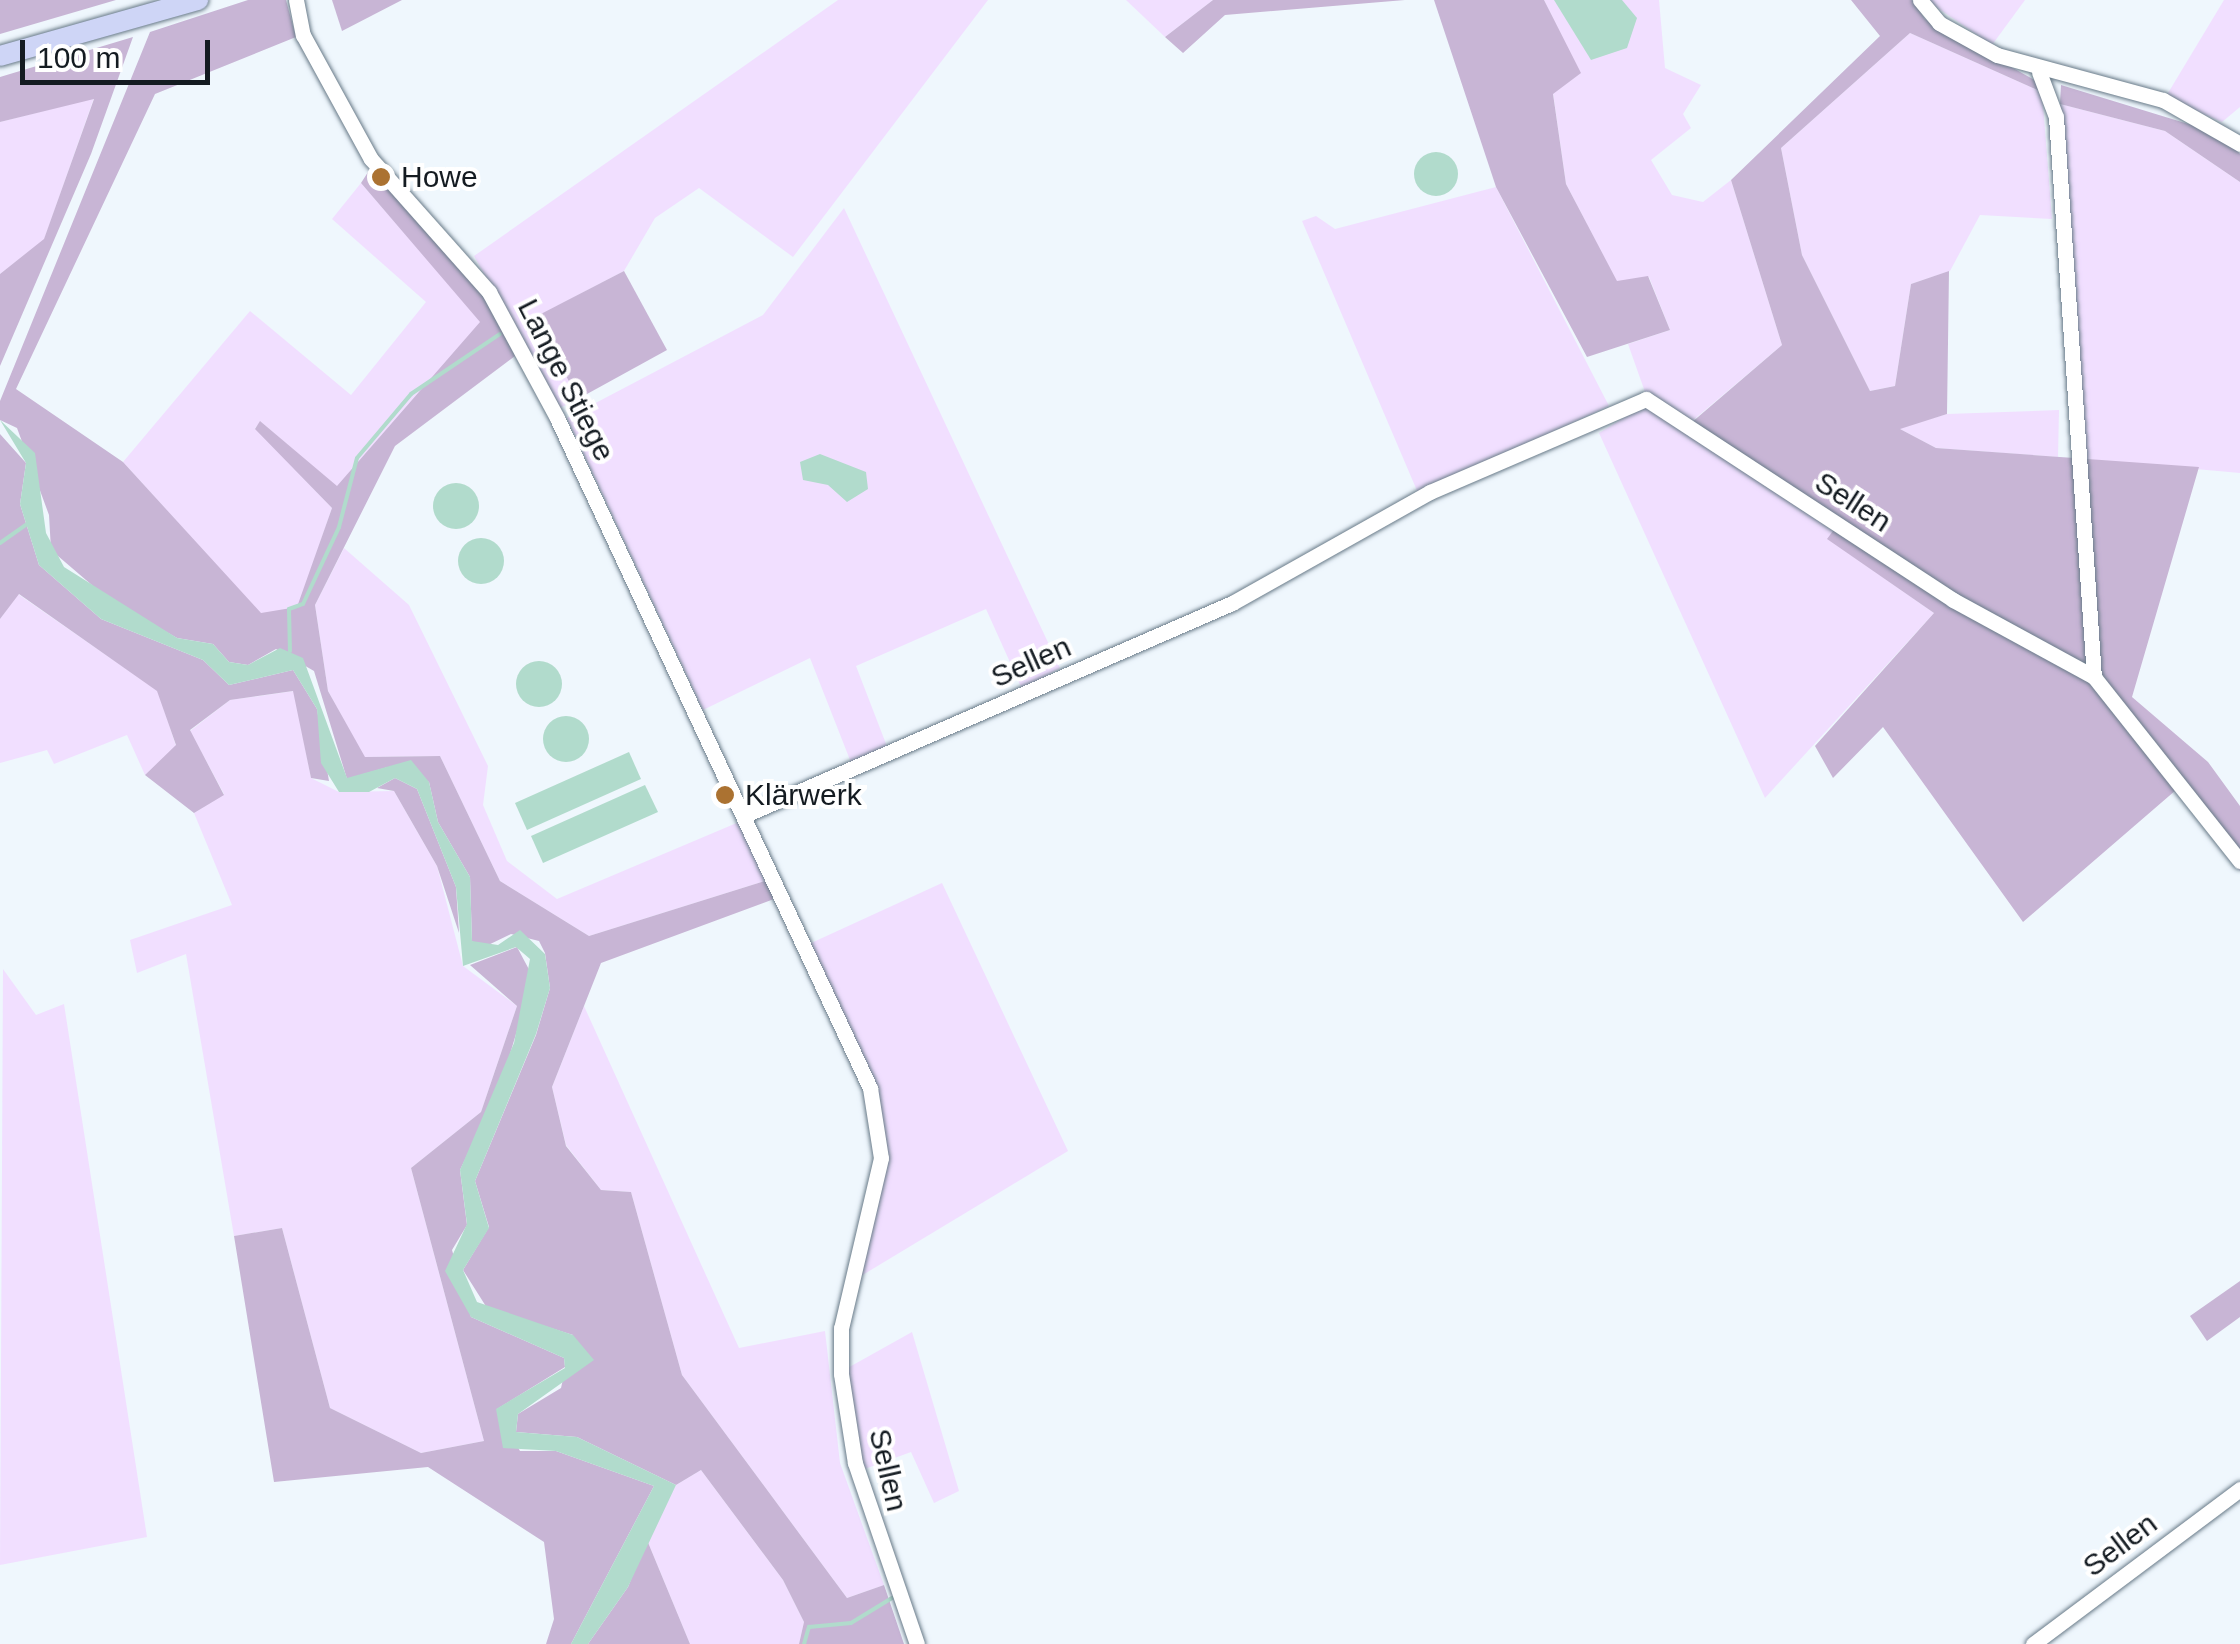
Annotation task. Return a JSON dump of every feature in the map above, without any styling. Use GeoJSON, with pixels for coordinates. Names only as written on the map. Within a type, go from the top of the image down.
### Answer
{"type":"FeatureCollection","features":[{"type":"Feature","properties":{"kind":"highway"},"geometry":{"type":"LineString","coordinates":[[0,56],[198,0]]}},
{"type":"Feature","properties":{"kind":"street","name":"Lange Stiege"},"geometry":{"type":"LineString","coordinates":[[296,0],[304,35],[371,159],[489,292],[744,816]]}},
{"type":"Feature","properties":{"kind":"street"},"geometry":{"type":"LineString","coordinates":[[1920,0],[1953,32],[2039,72],[2163,100],[2240,144]]}},
{"type":"Feature","properties":{"kind":"street"},"geometry":{"type":"LineString","coordinates":[[2039,72],[2056,117],[2094,677]]}},
{"type":"Feature","properties":{"kind":"street","name":"Sellen"},"geometry":{"type":"LineString","coordinates":[[916,1644],[873,1528],[841,1374],[880,1122],[744,816],[1232,603],[1415,500],[1646,399],[1953,600],[2094,677],[2240,861]]}},
{"type":"Feature","properties":{"kind":"street","name":"Sellen"},"geometry":{"type":"LineString","coordinates":[[2034,1644],[2240,1490]]}},
{"type":"Feature","properties":{"kind":"shaded area"},"geometry":{"type":"Polygon","coordinates":[[[0,0],[116,0],[0,34],[0,0]]]}},
{"type":"Feature","properties":{"kind":"shaded area"},"geometry":{"type":"Polygon","coordinates":[[[248,0],[286,0],[296,37],[155,94],[16,389],[123,462],[261,613],[297,607],[332,508],[255,429],[260,421],[337,486],[480,322],[361,183],[370,169],[484,295],[515,356],[395,446],[315,605],[328,691],[365,757],[440,756],[500,881],[589,936],[765,881],[774,899],[601,963],[552,1087],[566,1146],[601,1190],[631,1192],[682,1375],[847,1598],[884,1585],[904,1644],[799,1644],[804,1622],[783,1580],[701,1470],[676,1485],[577,1437],[516,1432],[518,1414],[561,1388],[573,1335],[487,1308],[463,1270],[489,1227],[475,1181],[536,1035],[550,988],[545,953],[539,941],[511,934],[482,948],[472,941],[470,877],[438,822],[429,782],[388,767],[347,779],[314,671],[276,649],[248,665],[229,662],[213,644],[177,638],[107,598],[51,550],[49,515],[17,428],[0,420],[0,401],[150,32],[248,0]]]}},
{"type":"Feature","properties":{"kind":"shaded area"},"geometry":{"type":"Polygon","coordinates":[[[332,0],[402,0],[342,31],[332,0]]]}},
{"type":"Feature","properties":{"kind":"shaded area"},"geometry":{"type":"Polygon","coordinates":[[[838,0],[988,0],[793,257],[699,188],[655,218],[624,271],[536,317],[573,388],[587,394],[560,408],[474,256],[838,0]]]}},
{"type":"Feature","properties":{"kind":"shaded area"},"geometry":{"type":"Polygon","coordinates":[[[1126,0],[1213,0],[1165,37],[1126,0]]]}},
{"type":"Feature","properties":{"kind":"shaded area"},"geometry":{"type":"Polygon","coordinates":[[[1213,0],[1405,0],[1225,15],[1183,53],[1165,37],[1213,0]]]}},
{"type":"Feature","properties":{"kind":"shaded area"},"geometry":{"type":"Polygon","coordinates":[[[1434,0],[1544,0],[1581,73],[1553,94],[1566,184],[1617,281],[1648,276],[1670,330],[1587,357],[1496,187],[1434,0]]]}},
{"type":"Feature","properties":{"kind":"shaded area"},"geometry":{"type":"Polygon","coordinates":[[[1544,0],[1659,0],[1665,68],[1701,85],[1683,114],[1691,128],[1651,160],[1672,195],[1703,202],[1731,180],[1782,345],[1691,422],[1645,392],[1628,344],[1670,330],[1649,277],[1617,282],[1566,184],[1553,93],[1580,73],[1544,0]]]}},
{"type":"Feature","properties":{"kind":"shaded area"},"geometry":{"type":"Polygon","coordinates":[[[1554,0],[1622,0],[1637,18],[1627,48],[1591,60],[1554,0]]]}},
{"type":"Feature","properties":{"kind":"shaded area"},"geometry":{"type":"Polygon","coordinates":[[[1851,0],[1912,0],[1925,19],[2038,82],[2042,92],[1910,33],[1781,148],[1802,255],[1870,391],[1895,386],[1911,284],[1949,271],[1947,414],[1900,429],[1936,448],[2199,467],[2132,697],[2208,762],[2240,806],[2240,871],[2176,790],[2023,922],[1883,727],[1833,778],[1815,746],[1934,613],[1827,539],[1841,520],[1691,423],[1782,345],[1731,180],[1880,36],[1851,0]]]}},
{"type":"Feature","properties":{"kind":"shaded area"},"geometry":{"type":"Polygon","coordinates":[[[1926,0],[2025,0],[1992,45],[1926,0]]]}},
{"type":"Feature","properties":{"kind":"shaded area"},"geometry":{"type":"Polygon","coordinates":[[[2224,0],[2240,0],[2240,107],[2222,122],[2165,98],[2224,0]]]}},
{"type":"Feature","properties":{"kind":"shaded area"},"geometry":{"type":"Polygon","coordinates":[[[1910,33],[2042,92],[2052,219],[1980,215],[1950,271],[1911,284],[1895,386],[1870,391],[1802,255],[1781,148],[1910,33]]]}},
{"type":"Feature","properties":{"kind":"shaded area"},"geometry":{"type":"Polygon","coordinates":[[[133,37],[91,154],[0,366],[0,274],[44,239],[94,99],[0,122],[0,77],[133,37]]]}},
{"type":"Feature","properties":{"kind":"shaded area"},"geometry":{"type":"Polygon","coordinates":[[[2061,85],[2221,134],[2240,154],[2240,182],[2165,131],[2060,104],[2061,85]]]}},
{"type":"Feature","properties":{"kind":"shaded area"},"geometry":{"type":"Polygon","coordinates":[[[94,98],[44,240],[0,274],[0,122],[94,98]]]}},
{"type":"Feature","properties":{"kind":"shaded area"},"geometry":{"type":"Polygon","coordinates":[[[2060,104],[2165,131],[2240,182],[2240,473],[2074,458],[2060,104]]]}},
{"type":"Feature","properties":{"kind":"shaded area"},"geometry":{"type":"Polygon","coordinates":[[[1436,152],[1452,158],[1458,174],[1452,190],[1436,196],[1420,190],[1414,174],[1420,158],[1436,152]]]}},
{"type":"Feature","properties":{"kind":"shaded area"},"geometry":{"type":"Polygon","coordinates":[[[361,183],[481,322],[337,487],[261,422],[255,428],[332,508],[298,607],[261,614],[123,462],[250,311],[351,395],[426,302],[332,219],[361,183]]]}},
{"type":"Feature","properties":{"kind":"shaded area"},"geometry":{"type":"Polygon","coordinates":[[[1496,187],[1609,406],[1418,493],[1302,221],[1316,216],[1335,229],[1496,187]]]}},
{"type":"Feature","properties":{"kind":"shaded area"},"geometry":{"type":"Polygon","coordinates":[[[844,208],[1060,668],[1022,689],[986,609],[856,666],[888,749],[852,765],[810,658],[703,710],[567,418],[763,315],[844,208]]]}},
{"type":"Feature","properties":{"kind":"shaded area"},"geometry":{"type":"Polygon","coordinates":[[[624,271],[667,350],[587,394],[573,389],[535,317],[624,271]]]}},
{"type":"Feature","properties":{"kind":"shaded area"},"geometry":{"type":"Polygon","coordinates":[[[1645,405],[1833,531],[1828,539],[1934,613],[1765,798],[1599,433],[1645,405]]]}},
{"type":"Feature","properties":{"kind":"shaded area"},"geometry":{"type":"Polygon","coordinates":[[[2059,410],[2058,457],[1936,448],[1898,428],[1947,414],[2059,410]]]}},
{"type":"Feature","properties":{"kind":"shaded area"},"geometry":{"type":"Polygon","coordinates":[[[0,420],[35,453],[46,533],[64,567],[177,638],[213,644],[229,662],[248,665],[280,648],[303,658],[347,778],[411,760],[429,782],[438,822],[470,877],[472,941],[498,945],[520,930],[545,954],[550,988],[536,1034],[475,1181],[489,1228],[463,1270],[477,1302],[573,1335],[594,1360],[518,1414],[516,1432],[577,1437],[676,1485],[628,1587],[588,1644],[571,1644],[654,1486],[556,1451],[503,1448],[496,1409],[565,1368],[564,1358],[471,1317],[445,1271],[467,1224],[460,1170],[514,1043],[530,959],[516,947],[463,966],[456,887],[417,789],[395,778],[369,792],[339,792],[321,763],[317,709],[293,670],[229,685],[203,660],[101,619],[39,565],[20,504],[26,463],[0,420]]]}},
{"type":"Feature","properties":{"kind":"shaded area"},"geometry":{"type":"Polygon","coordinates":[[[0,434],[26,463],[20,504],[39,565],[101,619],[203,660],[229,685],[293,670],[317,709],[329,781],[311,778],[293,691],[230,700],[190,730],[224,795],[194,813],[145,775],[176,745],[157,691],[19,594],[0,619],[0,434]]]}},
{"type":"Feature","properties":{"kind":"shaded area"},"geometry":{"type":"Polygon","coordinates":[[[820,454],[866,472],[868,489],[847,502],[828,485],[803,480],[800,462],[820,454]]]}},
{"type":"Feature","properties":{"kind":"shaded area"},"geometry":{"type":"Polygon","coordinates":[[[456,483],[472,490],[479,506],[472,522],[456,529],[440,522],[433,506],[440,490],[456,483]]]}},
{"type":"Feature","properties":{"kind":"shaded area"},"geometry":{"type":"Polygon","coordinates":[[[481,538],[497,545],[504,561],[497,577],[481,584],[465,577],[458,561],[465,545],[481,538]]]}},
{"type":"Feature","properties":{"kind":"shaded area"},"geometry":{"type":"Polygon","coordinates":[[[344,548],[409,605],[488,766],[483,805],[507,861],[557,899],[739,822],[765,881],[589,936],[500,881],[440,756],[364,757],[328,691],[315,605],[344,548]]]}},
{"type":"Feature","properties":{"kind":"shaded area"},"geometry":{"type":"Polygon","coordinates":[[[18,594],[158,691],[176,746],[145,775],[127,735],[54,764],[47,750],[0,763],[0,619],[18,594]]]}},
{"type":"Feature","properties":{"kind":"shaded area"},"geometry":{"type":"Polygon","coordinates":[[[539,661],[555,668],[562,684],[555,700],[539,707],[523,700],[516,684],[523,668],[539,661]]]}},
{"type":"Feature","properties":{"kind":"shaded area"},"geometry":{"type":"Polygon","coordinates":[[[294,691],[311,778],[339,792],[394,791],[437,866],[463,966],[517,1006],[481,1112],[411,1168],[484,1441],[421,1453],[330,1408],[282,1228],[234,1236],[186,954],[137,973],[130,940],[232,905],[194,813],[224,794],[190,731],[230,700],[294,691]]]}},
{"type":"Feature","properties":{"kind":"shaded area"},"geometry":{"type":"Polygon","coordinates":[[[566,716],[582,723],[589,739],[582,755],[566,762],[550,755],[543,739],[550,723],[566,716]]]}},
{"type":"Feature","properties":{"kind":"shaded area"},"geometry":{"type":"Polygon","coordinates":[[[629,752],[641,779],[527,830],[515,803],[629,752]]]}},
{"type":"Feature","properties":{"kind":"shaded area"},"geometry":{"type":"Polygon","coordinates":[[[395,778],[417,789],[456,887],[459,933],[437,866],[394,791],[377,788],[395,778]]]}},
{"type":"Feature","properties":{"kind":"shaded area"},"geometry":{"type":"Polygon","coordinates":[[[645,785],[658,812],[543,863],[531,836],[645,785]]]}},
{"type":"Feature","properties":{"kind":"shaded area"},"geometry":{"type":"Polygon","coordinates":[[[942,883],[1068,1151],[851,1282],[884,1158],[880,1099],[809,944],[942,883]]]}},
{"type":"Feature","properties":{"kind":"shaded area"},"geometry":{"type":"Polygon","coordinates":[[[517,947],[533,977],[502,1081],[460,1170],[467,1225],[452,1250],[471,1317],[564,1358],[565,1367],[497,1409],[520,1451],[556,1451],[654,1486],[571,1644],[546,1644],[554,1619],[544,1542],[428,1467],[274,1482],[234,1236],[282,1228],[330,1408],[421,1453],[484,1441],[411,1168],[481,1112],[517,1006],[470,965],[517,947]]]}},
{"type":"Feature","properties":{"kind":"shaded area"},"geometry":{"type":"Polygon","coordinates":[[[3,969],[36,1015],[64,1004],[147,1537],[0,1565],[3,969]]]}},
{"type":"Feature","properties":{"kind":"shaded area"},"geometry":{"type":"Polygon","coordinates":[[[584,1006],[739,1348],[825,1331],[840,1463],[884,1585],[847,1598],[682,1375],[631,1192],[601,1190],[566,1145],[552,1087],[584,1006]]]}},
{"type":"Feature","properties":{"kind":"shaded area"},"geometry":{"type":"Polygon","coordinates":[[[2240,1281],[2240,1317],[2207,1341],[2190,1316],[2240,1281]]]}},
{"type":"Feature","properties":{"kind":"shaded area"},"geometry":{"type":"Polygon","coordinates":[[[912,1332],[959,1491],[934,1503],[911,1452],[862,1470],[844,1370],[912,1332]]]}},
{"type":"Feature","properties":{"kind":"shaded area"},"geometry":{"type":"Polygon","coordinates":[[[701,1470],[783,1580],[804,1622],[799,1644],[690,1644],[647,1540],[676,1485],[701,1470]]]}},
{"type":"Feature","properties":{"kind":"shaded area"},"geometry":{"type":"Polygon","coordinates":[[[647,1540],[690,1644],[588,1644],[628,1587],[647,1540]]]}},
{"type":"Feature","properties":{"kind":"waterway"},"geometry":{"type":"LineString","coordinates":[[290,651],[289,609],[303,604],[339,527],[357,458],[411,394],[500,334]]}},
{"type":"Feature","properties":{"kind":"waterway"},"geometry":{"type":"LineString","coordinates":[[0,543],[29,523]]}},
{"type":"Feature","properties":{"kind":"waterway"},"geometry":{"type":"LineString","coordinates":[[804,1644],[809,1627],[851,1623],[892,1598]]}},
{"type":"Feature","properties":{"kind":"place","name":"Howe"},"geometry":{"type":"Point","coordinates":[381,177]}},
{"type":"Feature","properties":{"kind":"place","name":"Klärwerk"},"geometry":{"type":"Point","coordinates":[725,795]}}]}
